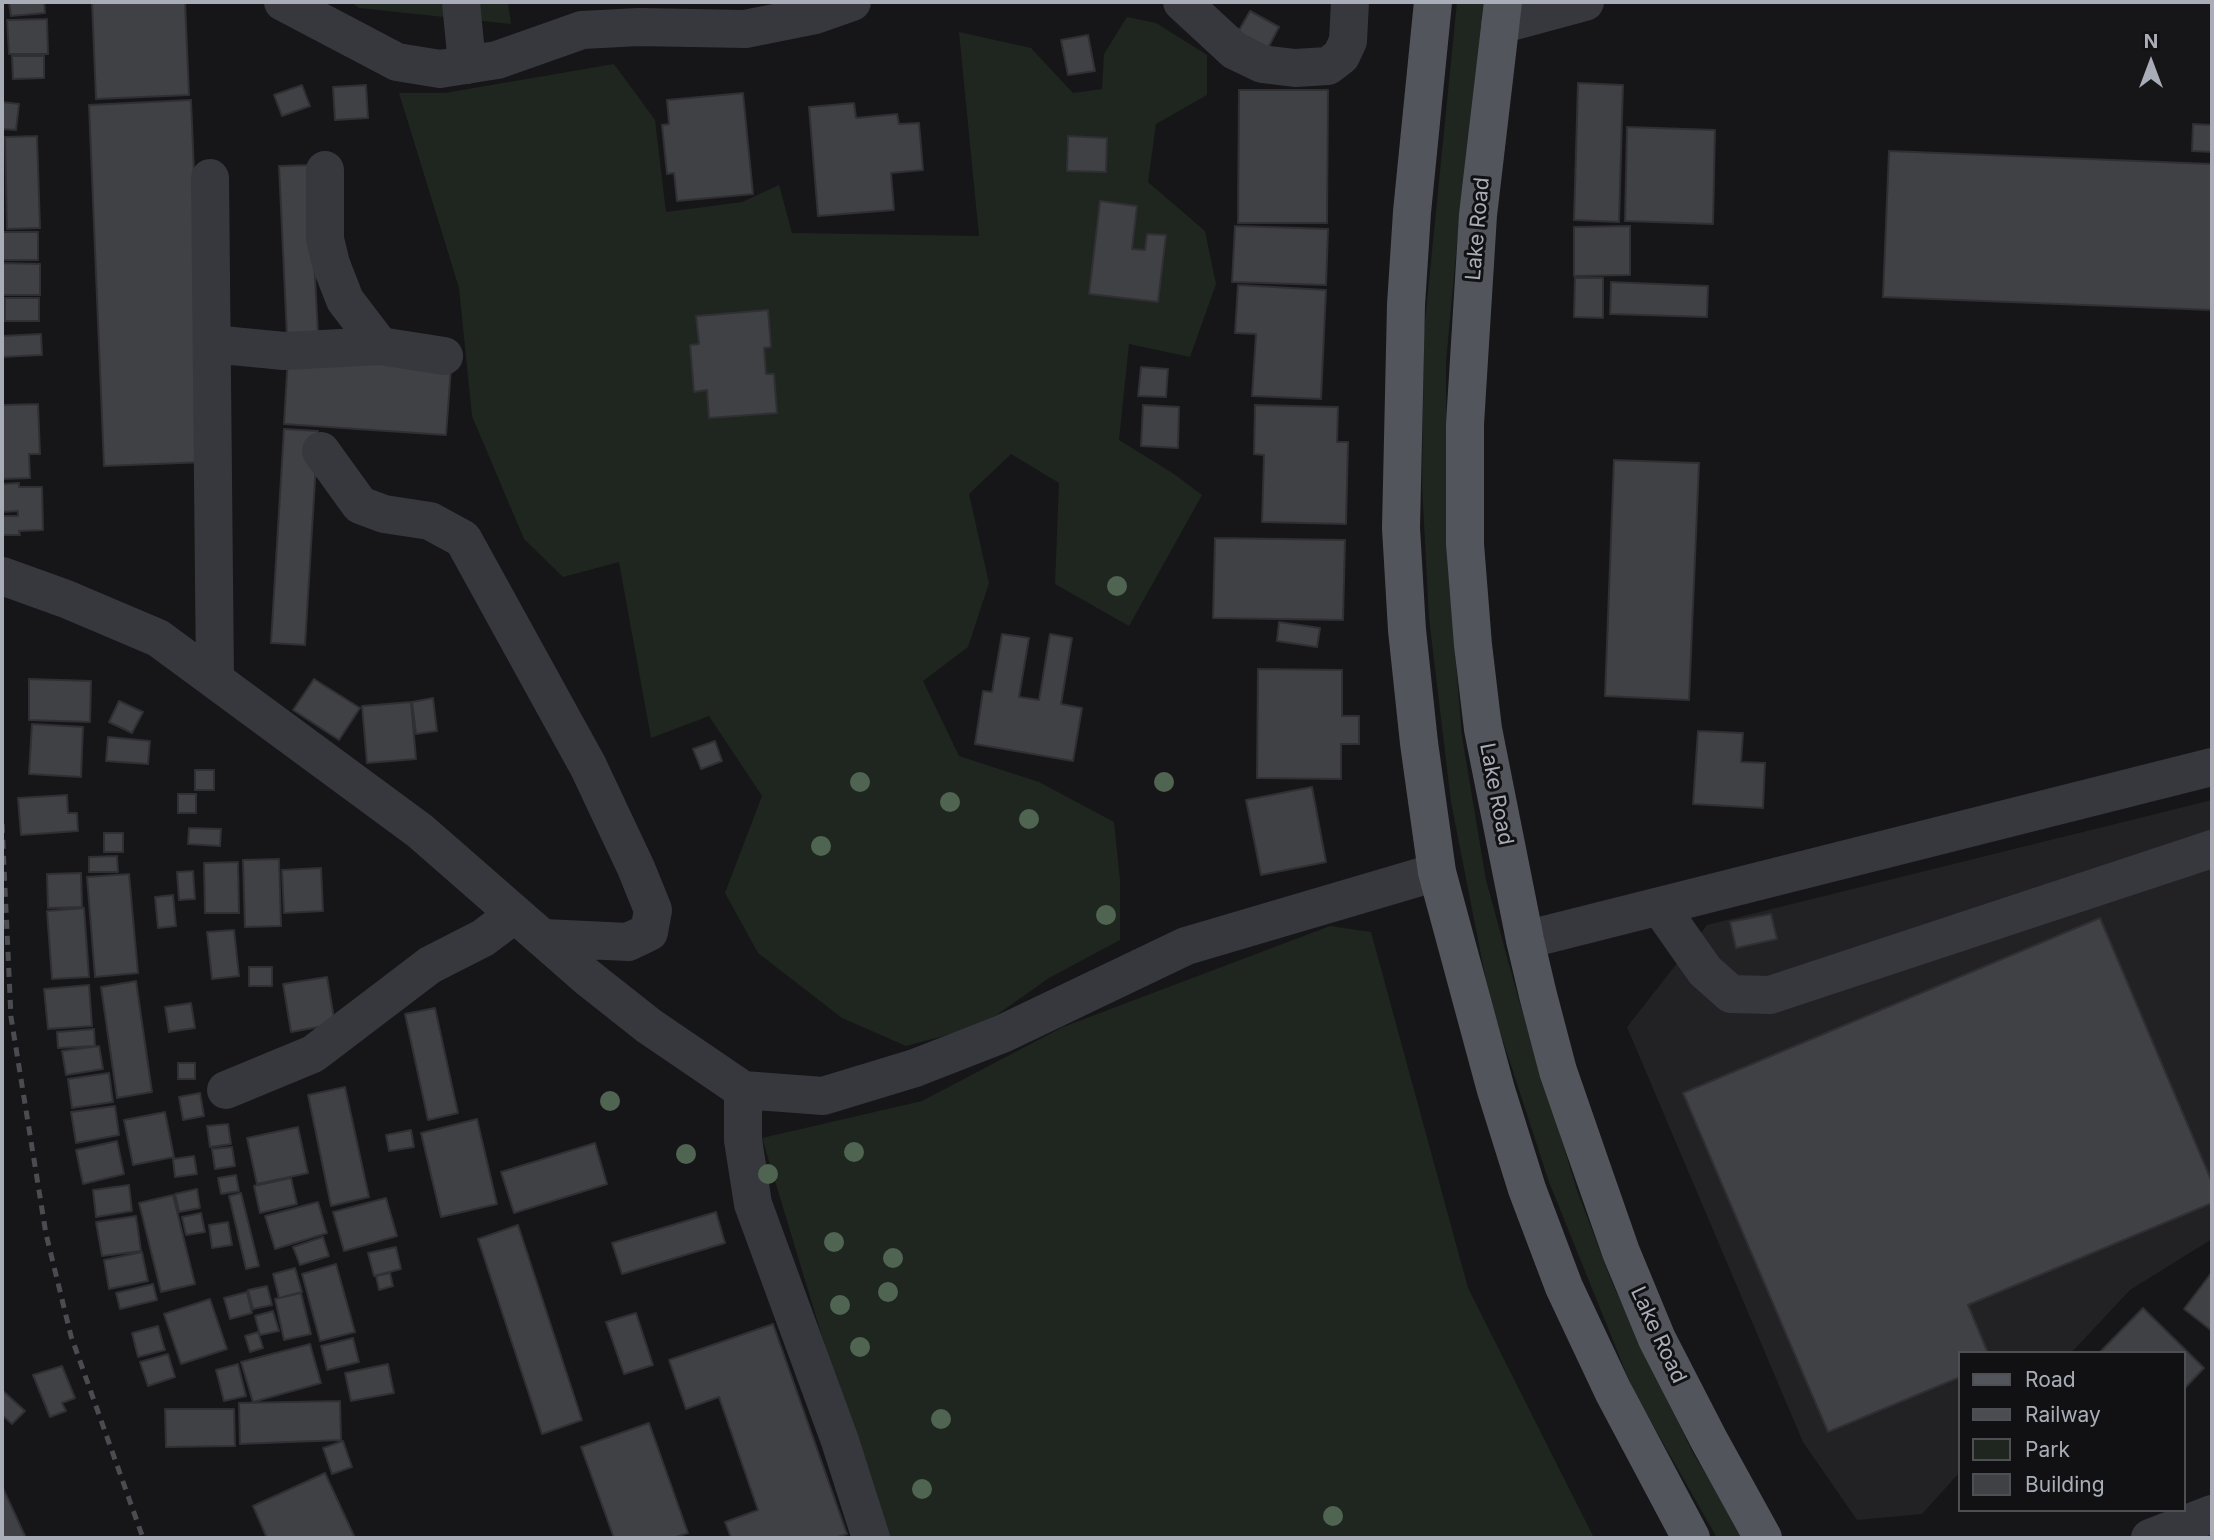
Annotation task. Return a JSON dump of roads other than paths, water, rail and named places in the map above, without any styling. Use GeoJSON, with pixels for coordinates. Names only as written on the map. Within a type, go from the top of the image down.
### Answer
{"type":"FeatureCollection","features":[{"type":"Feature","properties":{"kind":"main road"},"geometry":{"type":"LineString","coordinates":[[1433,2],[1406,305],[1401,528],[1407,630],[1437,872],[1496,1090],[1527,1189],[1560,1275],[1613,1391],[1691,1538]]}},
{"type":"Feature","properties":{"kind":"main road","name":"Lake Road"},"geometry":{"type":"LineString","coordinates":[[1501,13],[1478,215],[1465,424],[1465,544],[1472,645],[1483,729],[1525,940],[1559,1071],[1621,1252],[1657,1339],[1763,1538]]}},
{"type":"Feature","properties":{"kind":"street"},"geometry":{"type":"LineString","coordinates":[[283,2],[397,62],[440,69],[497,60],[582,30],[639,27],[745,29],[815,15],[852,2]]}},
{"type":"Feature","properties":{"kind":"street"},"geometry":{"type":"LineString","coordinates":[[461,2],[467,65]]}},
{"type":"Feature","properties":{"kind":"street"},"geometry":{"type":"LineString","coordinates":[[1182,2],[1234,51],[1262,64],[1295,68],[1328,66],[1341,56],[1348,41],[1350,2]]}},
{"type":"Feature","properties":{"kind":"street"},"geometry":{"type":"LineString","coordinates":[[1501,13],[1585,2]]}},
{"type":"Feature","properties":{"kind":"street"},"geometry":{"type":"LineString","coordinates":[[325,170],[325,239],[331,264],[345,300],[380,346]]}},
{"type":"Feature","properties":{"kind":"street"},"geometry":{"type":"LineString","coordinates":[[210,178],[215,679]]}},
{"type":"Feature","properties":{"kind":"street"},"geometry":{"type":"LineString","coordinates":[[212,344],[284,351],[380,346],[444,356]]}},
{"type":"Feature","properties":{"kind":"street"},"geometry":{"type":"LineString","coordinates":[[321,451],[360,505],[384,514],[430,521],[463,539],[588,766],[636,868],[653,910],[649,932],[628,942],[544,938]]}},
{"type":"Feature","properties":{"kind":"street"},"geometry":{"type":"LineString","coordinates":[[2,576],[66,598],[158,638],[420,831],[587,977],[649,1026],[743,1090],[823,1096],[915,1068],[1002,1034],[1186,946],[1437,872]]}},
{"type":"Feature","properties":{"kind":"street"},"geometry":{"type":"LineString","coordinates":[[1525,940],[2212,767]]}},
{"type":"Feature","properties":{"kind":"street"},"geometry":{"type":"LineString","coordinates":[[1660,907],[1704,971],[1731,994],[1770,995],[2212,849]]}},
{"type":"Feature","properties":{"kind":"street"},"geometry":{"type":"LineString","coordinates":[[226,1090],[313,1054],[430,965],[484,938],[515,914]]}},
{"type":"Feature","properties":{"kind":"street"},"geometry":{"type":"LineString","coordinates":[[743,1090],[743,1140],[753,1203],[841,1441],[871,1538]]}},
{"type":"Feature","properties":{"kind":"street"},"geometry":{"type":"LineString","coordinates":[[2150,1538],[2212,1514]]}},
{"type":"Feature","properties":{"kind":"railway"},"geometry":{"type":"LineString","coordinates":[[2,824],[11,1017],[46,1234],[71,1336],[143,1538]]}}]}
